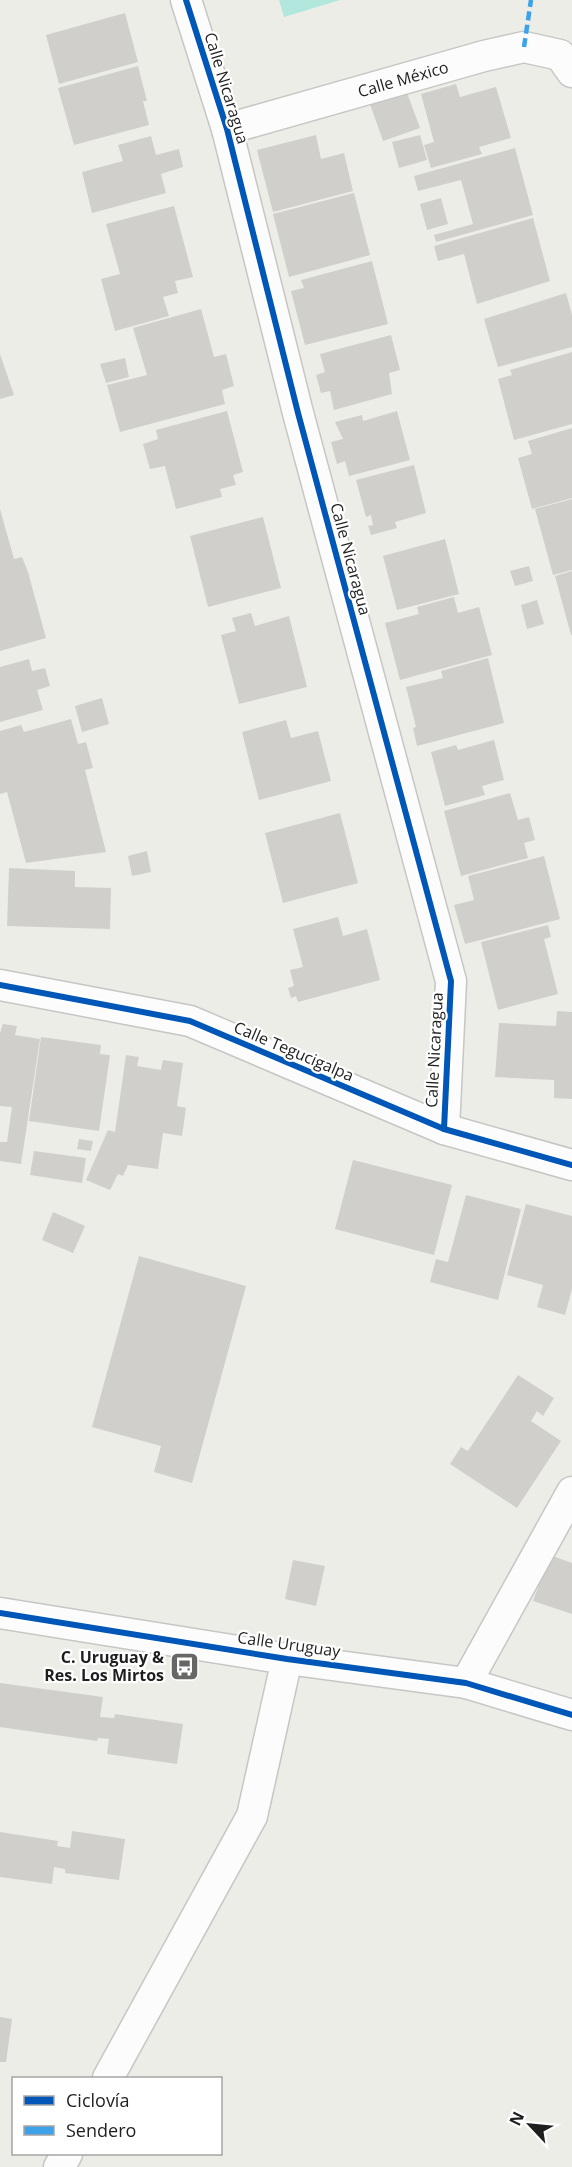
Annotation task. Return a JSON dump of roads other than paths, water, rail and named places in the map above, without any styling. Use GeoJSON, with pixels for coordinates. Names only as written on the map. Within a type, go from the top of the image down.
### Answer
{"type":"FeatureCollection","features":[{"type":"Feature","properties":{"kind":"street","name":"Calle Nicaragua"},"geometry":{"type":"LineString","coordinates":[[186,0],[227,129],[298,412],[451,981],[444,1129]]}},
{"type":"Feature","properties":{"kind":"street","name":"Calle México"},"geometry":{"type":"LineString","coordinates":[[227,129],[484,56],[524,47],[560,55],[572,72]]}},
{"type":"Feature","properties":{"kind":"street","name":"Calle Tegucigalpa"},"geometry":{"type":"LineString","coordinates":[[0,985],[190,1022],[444,1129],[572,1165]]}},
{"type":"Feature","properties":{"kind":"street"},"geometry":{"type":"LineString","coordinates":[[466,1683],[572,1492]]}},
{"type":"Feature","properties":{"kind":"street","name":"Calle Uruguay"},"geometry":{"type":"LineString","coordinates":[[0,1613],[287,1659],[466,1683],[572,1715]]}},
{"type":"Feature","properties":{"kind":"street"},"geometry":{"type":"LineString","coordinates":[[109,2077],[252,1816],[287,1659]]}},
{"type":"Feature","properties":{"kind":"place","name":"C. Uruguay & Res. Los Mirtos"},"geometry":{"type":"Point","coordinates":[185,1666]}}]}
